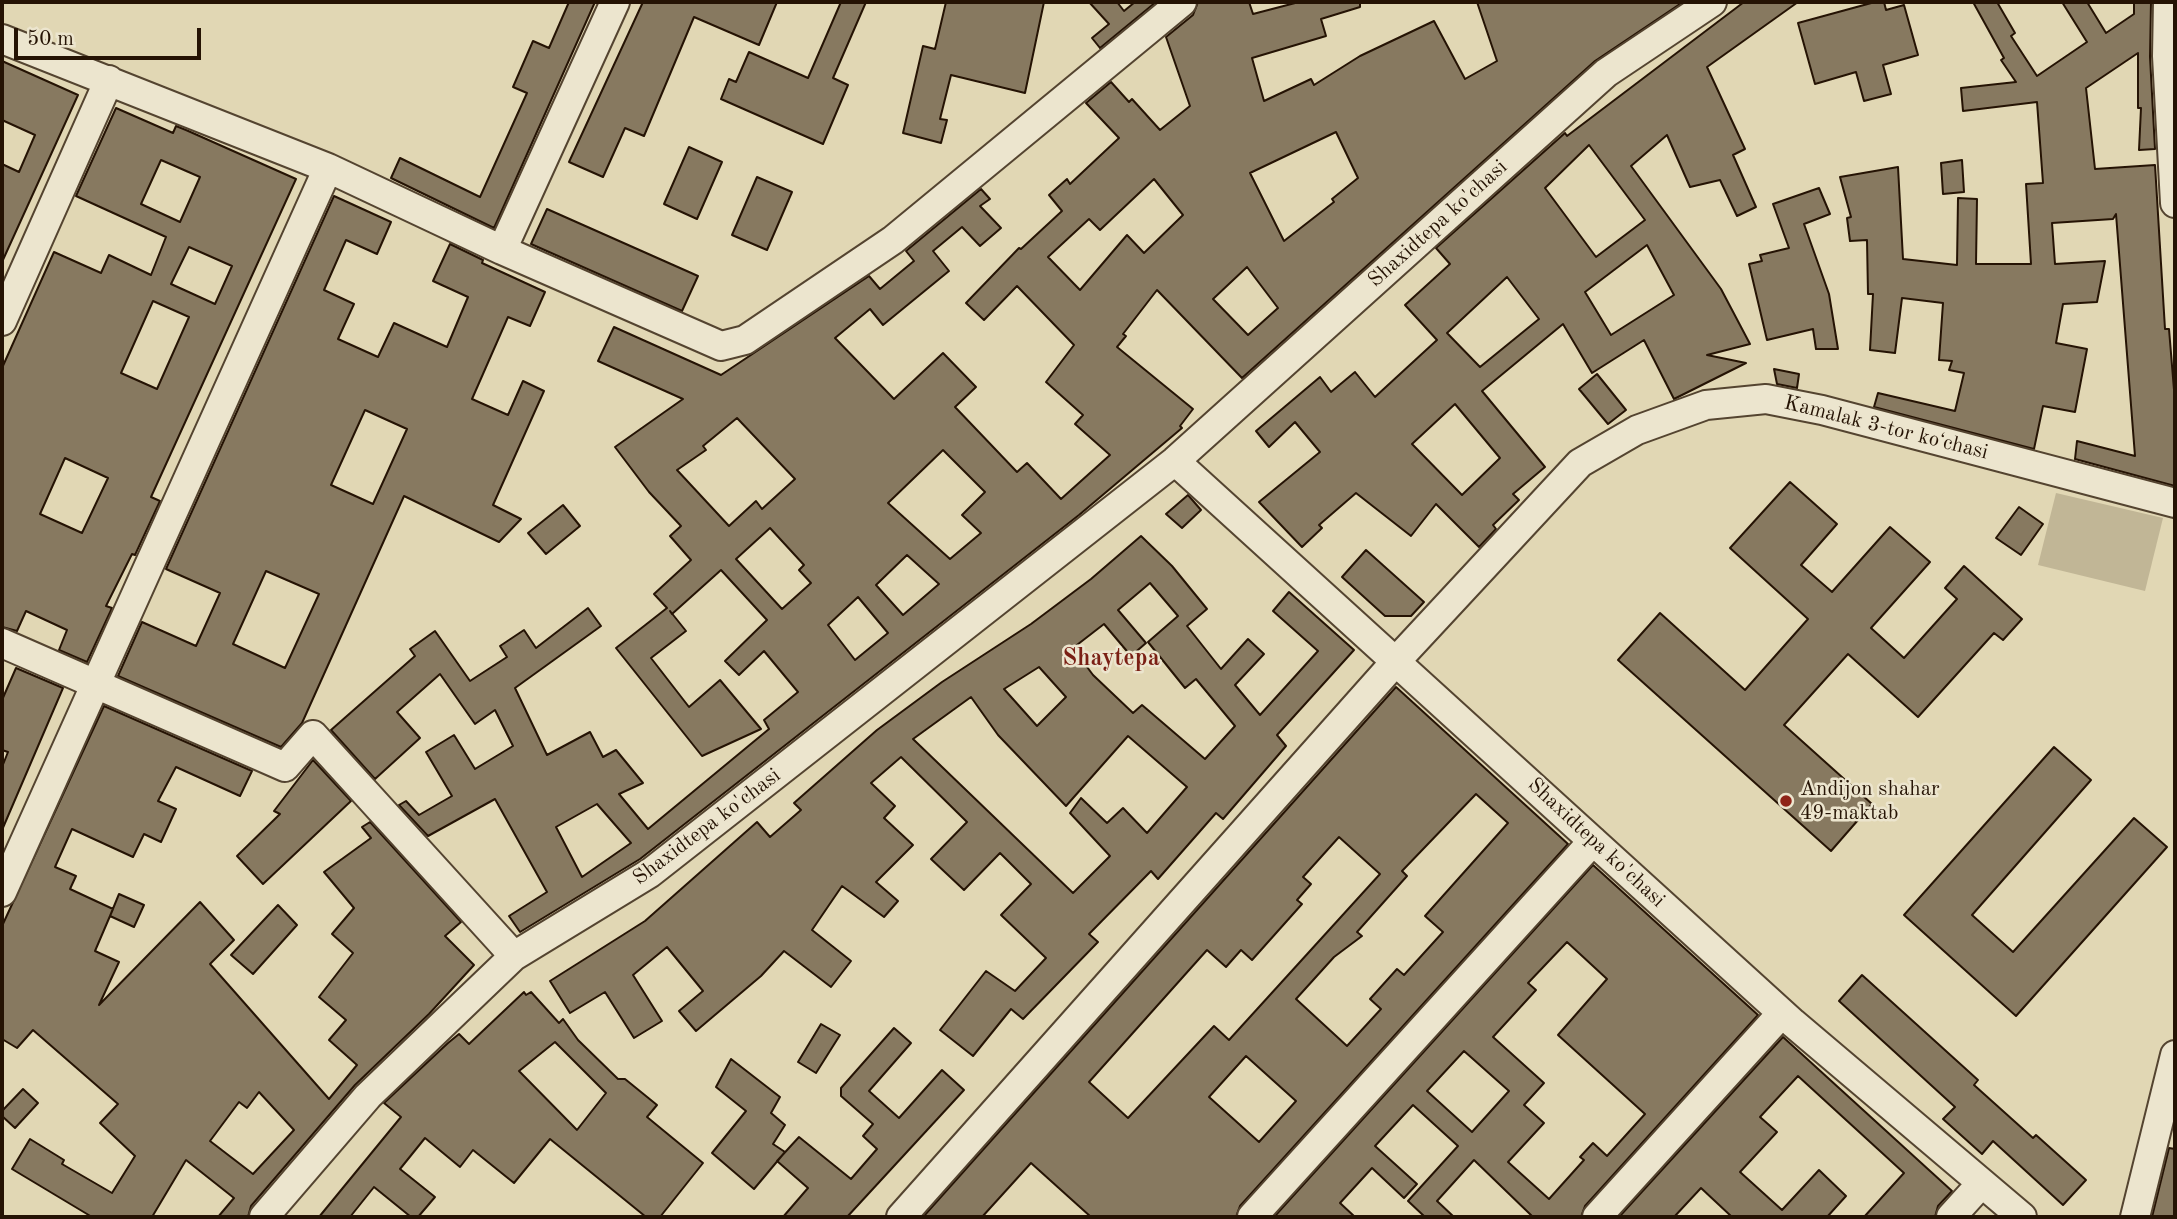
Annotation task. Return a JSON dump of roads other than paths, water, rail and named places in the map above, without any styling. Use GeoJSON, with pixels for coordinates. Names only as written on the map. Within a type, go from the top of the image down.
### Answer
{"type":"FeatureCollection","features":[{"type":"Feature","properties":{"kind":"street"},"geometry":{"type":"LineString","coordinates":[[502,250],[615,2]]}},
{"type":"Feature","properties":{"kind":"street"},"geometry":{"type":"LineString","coordinates":[[2,39],[328,168],[502,250],[721,346],[745,340],[894,240],[1182,2]]}},
{"type":"Feature","properties":{"kind":"street","name":"Shaxidtepa ko'chasi"},"geometry":{"type":"LineString","coordinates":[[264,1217],[368,1096],[514,956],[650,873],[1175,461],[1606,73],[1712,2]]}},
{"type":"Feature","properties":{"kind":"street"},"geometry":{"type":"LineString","coordinates":[[2168,2],[2167,56],[2175,203]]}},
{"type":"Feature","properties":{"kind":"street"},"geometry":{"type":"LineString","coordinates":[[2,321],[109,80]]}},
{"type":"Feature","properties":{"kind":"street"},"geometry":{"type":"LineString","coordinates":[[2,892],[328,168]]}},
{"type":"Feature","properties":{"kind":"street","name":"Kamalak 3-tor koʻchasi"},"geometry":{"type":"LineString","coordinates":[[901,1217],[1397,660],[1580,463],[1637,430],[1706,405],[1766,399],[1822,410],[2175,503]]}},
{"type":"Feature","properties":{"kind":"street","name":"Shaxidtepa ko'chasi"},"geometry":{"type":"LineString","coordinates":[[1175,461],[1397,660],[1782,1013],[1980,1185],[2022,1217]]}},
{"type":"Feature","properties":{"kind":"street"},"geometry":{"type":"LineString","coordinates":[[2,643],[285,767],[313,735],[514,956]]}},
{"type":"Feature","properties":{"kind":"street"},"geometry":{"type":"LineString","coordinates":[[1252,1217],[1593,841]]}},
{"type":"Feature","properties":{"kind":"street"},"geometry":{"type":"LineString","coordinates":[[1597,1217],[1782,1013]]}},
{"type":"Feature","properties":{"kind":"street"},"geometry":{"type":"LineString","coordinates":[[2135,1217],[2175,1055]]}},
{"type":"Feature","properties":{"kind":"street"},"geometry":{"type":"LineString","coordinates":[[1951,1217],[1980,1185]]}},
{"type":"Feature","properties":{"kind":"place","name":"Andijon shahar 49-maktab"},"geometry":{"type":"Point","coordinates":[1786,801]}},
{"type":"Feature","properties":{"kind":"district","name":"Shaytepa"},"geometry":{"type":"Point","coordinates":[1111,659]}}]}
